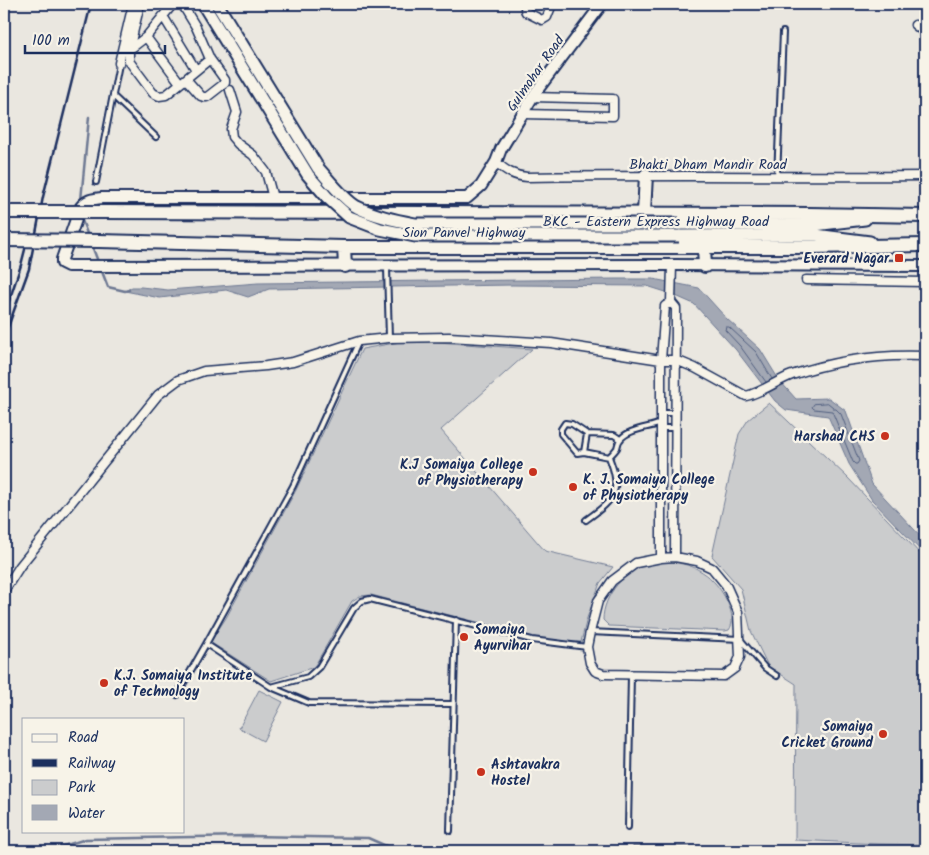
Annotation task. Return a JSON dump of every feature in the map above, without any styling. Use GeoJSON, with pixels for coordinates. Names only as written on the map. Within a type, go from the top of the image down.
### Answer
{"type":"FeatureCollection","features":[{"type":"Feature","properties":{"kind":"highway"},"geometry":{"type":"LineString","coordinates":[[644,213],[646,175]]}},
{"type":"Feature","properties":{"kind":"highway","name":"Sion Panvel Highway"},"geometry":{"type":"LineString","coordinates":[[4,212],[644,213],[925,216]]}},
{"type":"Feature","properties":{"kind":"highway","name":"Sion Panvel Highway"},"geometry":{"type":"LineString","coordinates":[[4,240],[344,247],[810,247],[925,245]]}},
{"type":"Feature","properties":{"kind":"highway"},"geometry":{"type":"LineString","coordinates":[[344,247],[344,266]]}},
{"type":"Feature","properties":{"kind":"highway"},"geometry":{"type":"LineString","coordinates":[[704,247],[705,266]]}},
{"type":"Feature","properties":{"kind":"main road","name":"BKC - Eastern Express Highway Road"},"geometry":{"type":"LineString","coordinates":[[203,4],[308,175],[327,197],[349,217],[380,229],[415,236],[679,230],[814,225],[896,216]]}},
{"type":"Feature","properties":{"kind":"main road","name":"BKC - Eastern Express Highway Road"},"geometry":{"type":"LineString","coordinates":[[217,4],[318,168],[335,188],[356,206],[383,217],[415,224],[815,235],[896,245]]}},
{"type":"Feature","properties":{"kind":"street"},"geometry":{"type":"LineString","coordinates":[[119,63],[133,4]]}},
{"type":"Feature","properties":{"kind":"street"},"geometry":{"type":"LineString","coordinates":[[140,4],[129,50],[129,61],[153,93],[159,96],[166,95],[210,59]]}},
{"type":"Feature","properties":{"kind":"street"},"geometry":{"type":"LineString","coordinates":[[129,50],[146,37],[173,4]]}},
{"type":"Feature","properties":{"kind":"street"},"geometry":{"type":"LineString","coordinates":[[146,37],[183,81],[201,96],[207,97],[224,84],[225,80],[210,59],[196,27],[182,4]]}},
{"type":"Feature","properties":{"kind":"street"},"geometry":{"type":"LineString","coordinates":[[526,4],[526,12],[542,20],[547,17],[552,4]]}},
{"type":"Feature","properties":{"kind":"street","name":"Gulmohar Road"},"geometry":{"type":"LineString","coordinates":[[273,198],[467,198],[481,186],[532,97],[602,4]]}},
{"type":"Feature","properties":{"kind":"street"},"geometry":{"type":"LineString","coordinates":[[164,16],[196,70]]}},
{"type":"Feature","properties":{"kind":"street"},"geometry":{"type":"LineString","coordinates":[[915,25],[925,33]]}},
{"type":"Feature","properties":{"kind":"street"},"geometry":{"type":"LineString","coordinates":[[230,90],[237,112],[231,129],[232,137],[253,155],[266,172],[273,198],[93,199],[83,205],[62,262],[68,266],[925,266]]}},
{"type":"Feature","properties":{"kind":"street"},"geometry":{"type":"LineString","coordinates":[[523,114],[613,116],[613,99],[532,97]]}},
{"type":"Feature","properties":{"kind":"street"},"geometry":{"type":"LineString","coordinates":[[546,114],[548,98]]}},
{"type":"Feature","properties":{"kind":"street","name":"Bhakti Dham Mandir Road"},"geometry":{"type":"LineString","coordinates":[[496,162],[507,172],[520,176],[925,176]]}},
{"type":"Feature","properties":{"kind":"street"},"geometry":{"type":"LineString","coordinates":[[672,265],[672,300],[676,308],[675,556]]}},
{"type":"Feature","properties":{"kind":"street"},"geometry":{"type":"LineString","coordinates":[[806,280],[925,282]]}},
{"type":"Feature","properties":{"kind":"street"},"geometry":{"type":"LineString","coordinates":[[661,558],[661,360],[665,306],[672,300]]}},
{"type":"Feature","properties":{"kind":"street"},"geometry":{"type":"LineString","coordinates":[[4,591],[20,566],[158,395],[178,380],[204,371],[293,362],[359,341],[389,338],[449,337],[551,344],[661,360],[676,360],[695,368],[746,396],[754,394],[779,380],[831,363],[871,357],[925,356]]}},
{"type":"Feature","properties":{"kind":"street"},"geometry":{"type":"LineString","coordinates":[[675,556],[697,561],[712,568],[726,585],[738,612],[740,657],[735,668],[724,676],[603,674],[595,671],[590,663],[587,647],[598,601],[612,581],[636,563],[675,556]]}},
{"type":"Feature","properties":{"kind":"lane"},"geometry":{"type":"LineString","coordinates":[[777,177],[783,32]]}},
{"type":"Feature","properties":{"kind":"lane"},"geometry":{"type":"LineString","coordinates":[[96,182],[119,63]]}},
{"type":"Feature","properties":{"kind":"lane"},"geometry":{"type":"LineString","coordinates":[[113,96],[156,137]]}},
{"type":"Feature","properties":{"kind":"lane"},"geometry":{"type":"LineString","coordinates":[[387,266],[389,338]]}},
{"type":"Feature","properties":{"kind":"lane"},"geometry":{"type":"LineString","coordinates":[[177,695],[293,486],[359,341]]}},
{"type":"Feature","properties":{"kind":"lane"},"geometry":{"type":"LineString","coordinates":[[661,413],[676,413]]}},
{"type":"Feature","properties":{"kind":"lane"},"geometry":{"type":"LineString","coordinates":[[609,457],[584,452],[577,453],[561,434],[560,429],[565,423],[572,424],[587,434],[614,435],[620,439]]}},
{"type":"Feature","properties":{"kind":"lane"},"geometry":{"type":"LineString","coordinates":[[609,457],[616,449],[620,439],[632,432],[644,427],[661,426],[676,428]]}},
{"type":"Feature","properties":{"kind":"lane"},"geometry":{"type":"LineString","coordinates":[[584,452],[587,434]]}},
{"type":"Feature","properties":{"kind":"lane"},"geometry":{"type":"LineString","coordinates":[[586,520],[610,499],[614,490],[616,481],[609,457]]}},
{"type":"Feature","properties":{"kind":"lane"},"geometry":{"type":"LineString","coordinates":[[271,688],[308,676],[319,666],[354,608],[362,601],[370,599],[532,640],[587,647]]}},
{"type":"Feature","properties":{"kind":"lane"},"geometry":{"type":"LineString","coordinates":[[450,831],[456,620]]}},
{"type":"Feature","properties":{"kind":"lane"},"geometry":{"type":"LineString","coordinates":[[590,632],[740,639],[765,668],[777,676]]}},
{"type":"Feature","properties":{"kind":"lane"},"geometry":{"type":"LineString","coordinates":[[206,644],[271,688],[308,703],[453,704]]}},
{"type":"Feature","properties":{"kind":"lane"},"geometry":{"type":"LineString","coordinates":[[628,827],[631,675]]}},
{"type":"Feature","properties":{"kind":"green space"},"geometry":{"type":"Polygon","coordinates":[[[411,340],[532,349],[441,430],[545,551],[613,567],[600,583],[587,618],[581,642],[548,642],[371,595],[360,596],[352,601],[314,667],[271,681],[210,642],[226,618],[296,490],[362,349],[411,340]]]}},
{"type":"Feature","properties":{"kind":"green space"},"geometry":{"type":"Polygon","coordinates":[[[769,403],[848,478],[925,559],[925,845],[795,840],[796,684],[768,666],[751,631],[741,589],[712,556],[739,434],[748,420],[769,403]]]}},
{"type":"Feature","properties":{"kind":"green space"},"geometry":{"type":"Polygon","coordinates":[[[665,561],[691,566],[703,572],[716,584],[731,611],[732,624],[729,630],[609,626],[603,620],[604,611],[611,593],[624,578],[640,567],[665,561]]]}},
{"type":"Feature","properties":{"kind":"green space"},"geometry":{"type":"Polygon","coordinates":[[[259,690],[283,702],[263,741],[239,728],[259,690]]]}},
{"type":"Feature","properties":{"kind":"water"},"geometry":{"type":"Polygon","coordinates":[[[653,279],[699,288],[727,319],[760,349],[779,380],[796,399],[829,398],[846,411],[872,484],[925,541],[925,555],[872,500],[849,464],[828,416],[786,410],[775,401],[736,350],[694,304],[669,293],[647,286],[512,285],[269,289],[248,297],[226,290],[160,298],[125,291],[132,287],[168,290],[258,283],[653,279]]]}},
{"type":"Feature","properties":{"kind":"water"},"geometry":{"type":"Polygon","coordinates":[[[633,846],[883,851],[633,851],[633,846]]]}},
{"type":"Feature","properties":{"kind":"waterway"},"geometry":{"type":"LineString","coordinates":[[81,200],[89,117]]}},
{"type":"Feature","properties":{"kind":"waterway"},"geometry":{"type":"LineString","coordinates":[[81,218],[88,236]]}},
{"type":"Feature","properties":{"kind":"waterway"},"geometry":{"type":"LineString","coordinates":[[92,246],[99,264]]}},
{"type":"Feature","properties":{"kind":"waterway"},"geometry":{"type":"LineString","coordinates":[[101,269],[108,287],[125,291],[129,290]]}},
{"type":"Feature","properties":{"kind":"waterway"},"geometry":{"type":"LineString","coordinates":[[47,851],[86,839],[247,836],[368,838],[393,849],[530,851]]}},
{"type":"Feature","properties":{"kind":"railway"},"geometry":{"type":"LineString","coordinates":[[4,338],[29,269],[43,197],[91,4]]}},
{"type":"Feature","properties":{"kind":"railway"},"geometry":{"type":"LineString","coordinates":[[5,313],[29,234]]}},
{"type":"Feature","properties":{"kind":"place","name":"Everard Nagar"},"geometry":{"type":"Point","coordinates":[899,258]}},
{"type":"Feature","properties":{"kind":"place","name":"Harshad CHS"},"geometry":{"type":"Point","coordinates":[885,436]}},
{"type":"Feature","properties":{"kind":"place","name":"K.J Somaiya College of Physiotherapy"},"geometry":{"type":"Point","coordinates":[533,472]}},
{"type":"Feature","properties":{"kind":"place","name":"K. J. Somaiya College of Physiotherapy"},"geometry":{"type":"Point","coordinates":[573,487]}},
{"type":"Feature","properties":{"kind":"place","name":"Somaiya Ayurvihar"},"geometry":{"type":"Point","coordinates":[464,637]}},
{"type":"Feature","properties":{"kind":"place","name":"K.J. Somaiya Institute of Technology"},"geometry":{"type":"Point","coordinates":[104,683]}},
{"type":"Feature","properties":{"kind":"place","name":"Somaiya Cricket Ground"},"geometry":{"type":"Point","coordinates":[883,734]}},
{"type":"Feature","properties":{"kind":"place","name":"Ashtavakra Hostel"},"geometry":{"type":"Point","coordinates":[481,772]}}]}
